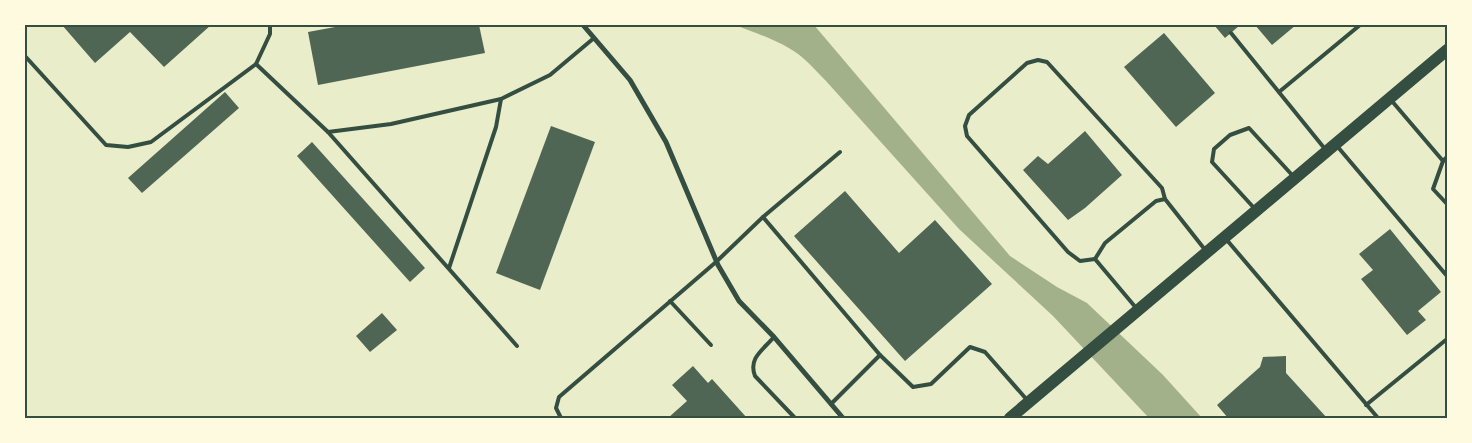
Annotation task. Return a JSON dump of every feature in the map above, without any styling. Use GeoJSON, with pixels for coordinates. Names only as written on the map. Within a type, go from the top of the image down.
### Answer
{"type":"FeatureCollection","features":[{"type":"Feature","properties":{"kind":"main road"},"geometry":{"type":"LineString","coordinates":[[1010,418],[1447,50]]}},
{"type":"Feature","properties":{"kind":"street"},"geometry":{"type":"LineString","coordinates":[[583,25],[630,80],[666,142],[716,262],[739,301],[774,337],[843,418]]}},
{"type":"Feature","properties":{"kind":"lane"},"geometry":{"type":"LineString","coordinates":[[25,56],[106,145],[128,147],[151,142],[256,64],[270,34],[270,25]]}},
{"type":"Feature","properties":{"kind":"lane"},"geometry":{"type":"LineString","coordinates":[[1280,92],[1360,25]]}},
{"type":"Feature","properties":{"kind":"lane"},"geometry":{"type":"LineString","coordinates":[[1231,33],[1280,92],[1447,276]]}},
{"type":"Feature","properties":{"kind":"lane"},"geometry":{"type":"LineString","coordinates":[[328,132],[391,124],[501,100],[550,75],[594,38]]}},
{"type":"Feature","properties":{"kind":"lane"},"geometry":{"type":"LineString","coordinates":[[1095,259],[1080,261],[1068,252],[967,136],[965,126],[969,115],[1027,63],[1038,60],[1047,62],[1162,188],[1165,199],[1207,252]]}},
{"type":"Feature","properties":{"kind":"lane"},"geometry":{"type":"LineString","coordinates":[[256,64],[328,132],[517,346]]}},
{"type":"Feature","properties":{"kind":"lane"},"geometry":{"type":"LineString","coordinates":[[1390,99],[1442,160]]}},
{"type":"Feature","properties":{"kind":"lane"},"geometry":{"type":"LineString","coordinates":[[449,268],[496,127],[501,100]]}},
{"type":"Feature","properties":{"kind":"lane"},"geometry":{"type":"LineString","coordinates":[[1257,210],[1212,162],[1214,149],[1230,135],[1249,128],[1295,178]]}},
{"type":"Feature","properties":{"kind":"lane"},"geometry":{"type":"LineString","coordinates":[[560,418],[556,408],[559,396],[716,262],[763,217],[840,152]]}},
{"type":"Feature","properties":{"kind":"lane"},"geometry":{"type":"LineString","coordinates":[[1447,156],[1442,160],[1433,189],[1447,204]]}},
{"type":"Feature","properties":{"kind":"lane"},"geometry":{"type":"LineString","coordinates":[[1095,259],[1105,243],[1156,201],[1165,199]]}},
{"type":"Feature","properties":{"kind":"lane"},"geometry":{"type":"LineString","coordinates":[[763,217],[880,355],[913,387],[930,384],[970,347],[985,352],[1030,402]]}},
{"type":"Feature","properties":{"kind":"lane"},"geometry":{"type":"LineString","coordinates":[[1224,238],[1378,418]]}},
{"type":"Feature","properties":{"kind":"lane"},"geometry":{"type":"LineString","coordinates":[[1095,259],[1138,310]]}},
{"type":"Feature","properties":{"kind":"lane"},"geometry":{"type":"LineString","coordinates":[[670,301],[711,345]]}},
{"type":"Feature","properties":{"kind":"lane"},"geometry":{"type":"LineString","coordinates":[[774,337],[754,360],[752,368],[755,376],[795,418]]}},
{"type":"Feature","properties":{"kind":"lane"},"geometry":{"type":"LineString","coordinates":[[1366,405],[1447,339]]}},
{"type":"Feature","properties":{"kind":"lane"},"geometry":{"type":"LineString","coordinates":[[831,404],[880,355]]}},
{"type":"Feature","properties":{"kind":"shaded area"},"geometry":{"type":"Polygon","coordinates":[[[735,25],[814,25],[1010,256],[1057,287],[1087,303],[1163,375],[1202,418],[1149,418],[1053,316],[959,229],[806,61],[796,52],[779,43],[735,25]]]}},
{"type":"Feature","properties":{"kind":"building"},"geometry":{"type":"Polygon","coordinates":[[[62,25],[211,25],[164,67],[130,32],[95,63],[62,25]]]}},
{"type":"Feature","properties":{"kind":"building"},"geometry":{"type":"Polygon","coordinates":[[[346,25],[479,25],[485,53],[318,85],[308,32],[346,25]]]}},
{"type":"Feature","properties":{"kind":"building"},"geometry":{"type":"Polygon","coordinates":[[[1214,25],[1240,25],[1225,38],[1214,25]]]}},
{"type":"Feature","properties":{"kind":"building"},"geometry":{"type":"Polygon","coordinates":[[[1255,25],[1296,25],[1272,45],[1255,25]]]}},
{"type":"Feature","properties":{"kind":"building"},"geometry":{"type":"Polygon","coordinates":[[[1164,33],[1215,93],[1176,127],[1124,67],[1164,33]]]}},
{"type":"Feature","properties":{"kind":"building"},"geometry":{"type":"Polygon","coordinates":[[[225,92],[239,108],[142,193],[128,178],[225,92]]]}},
{"type":"Feature","properties":{"kind":"building"},"geometry":{"type":"Polygon","coordinates":[[[551,126],[595,142],[540,290],[496,273],[551,126]]]}},
{"type":"Feature","properties":{"kind":"building"},"geometry":{"type":"Polygon","coordinates":[[[1085,131],[1122,175],[1085,208],[1068,220],[1023,170],[1038,156],[1048,164],[1085,131]]]}},
{"type":"Feature","properties":{"kind":"building"},"geometry":{"type":"Polygon","coordinates":[[[312,142],[425,268],[410,282],[297,156],[312,142]]]}},
{"type":"Feature","properties":{"kind":"building"},"geometry":{"type":"Polygon","coordinates":[[[845,191],[899,253],[935,220],[992,284],[905,361],[794,236],[845,191]]]}},
{"type":"Feature","properties":{"kind":"building"},"geometry":{"type":"Polygon","coordinates":[[[1390,229],[1441,292],[1418,311],[1426,320],[1407,335],[1361,279],[1373,270],[1359,254],[1390,229]]]}},
{"type":"Feature","properties":{"kind":"building"},"geometry":{"type":"Polygon","coordinates":[[[382,313],[397,330],[370,352],[356,336],[382,313]]]}},
{"type":"Feature","properties":{"kind":"building"},"geometry":{"type":"Polygon","coordinates":[[[1286,356],[1286,373],[1327,418],[1228,418],[1217,405],[1260,367],[1263,357],[1286,356]]]}},
{"type":"Feature","properties":{"kind":"building"},"geometry":{"type":"Polygon","coordinates":[[[693,366],[708,383],[712,379],[747,418],[668,418],[687,401],[672,385],[693,366]]]}}]}
